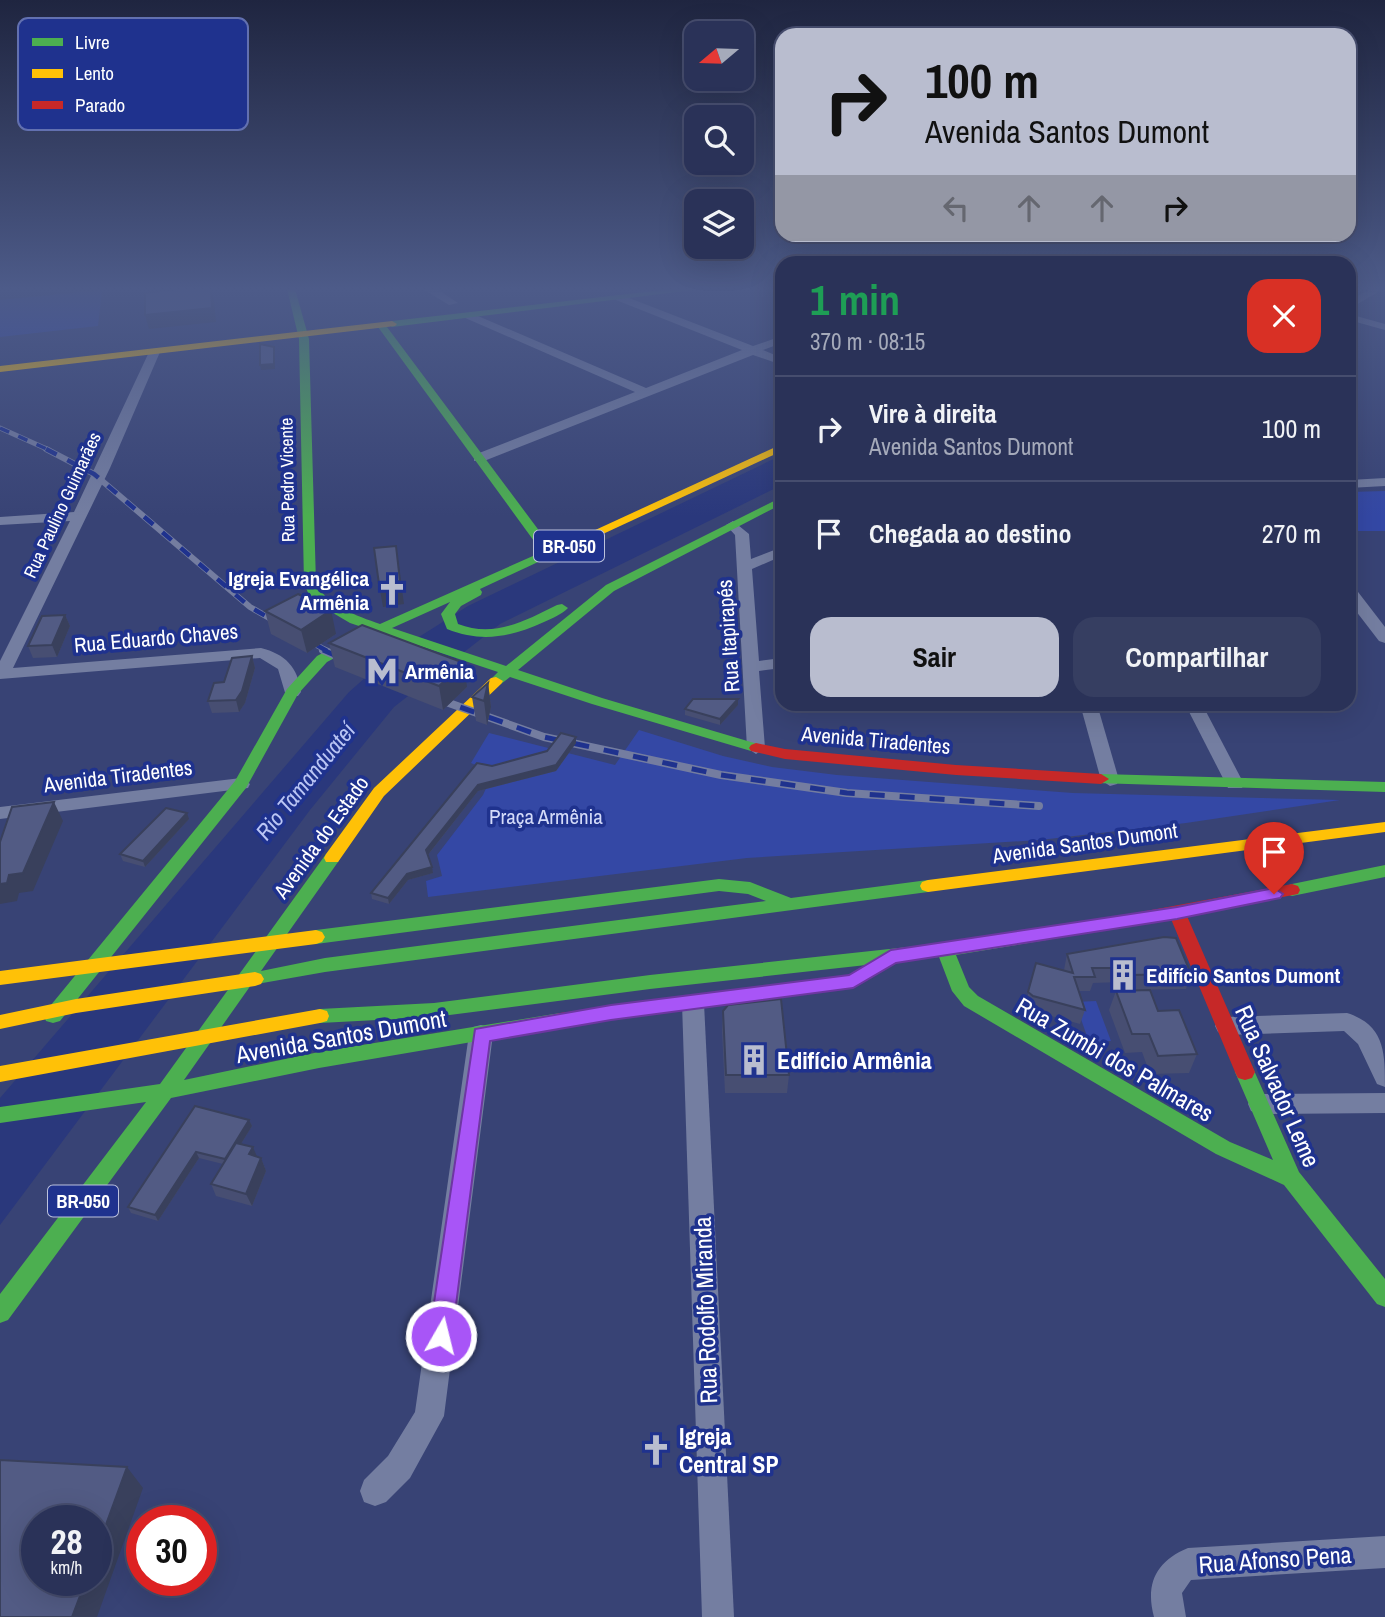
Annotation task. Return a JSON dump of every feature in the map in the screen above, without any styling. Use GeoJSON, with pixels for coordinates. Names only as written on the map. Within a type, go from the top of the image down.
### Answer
{"type":"FeatureCollection","features":[{"type":"Feature","properties":{"kind":"main road"},"geometry":{"type":"LineString","coordinates":[[31,366],[36,364]]}},
{"type":"Feature","properties":{"kind":"main road"},"geometry":{"type":"LineString","coordinates":[[0,369],[45,364]]}},
{"type":"Feature","properties":{"kind":"main road","name":"Rua Pedro Vicente"},"geometry":{"type":"LineString","coordinates":[[302,364],[310,583],[316,597],[324,604],[355,620],[381,629]]}},
{"type":"Feature","properties":{"kind":"main road"},"geometry":{"type":"LineString","coordinates":[[410,364],[550,554]]}},
{"type":"Feature","properties":{"kind":"main road","name":"BR-050"},"geometry":{"type":"LineString","coordinates":[[43,1029],[241,784],[292,692],[323,659],[381,629],[775,450]]}},
{"type":"Feature","properties":{"kind":"main road","name":"Avenida do Estado"},"geometry":{"type":"LineString","coordinates":[[0,1312],[166,1090],[379,792],[589,601],[775,504]]}},
{"type":"Feature","properties":{"kind":"main road"},"geometry":{"type":"LineString","coordinates":[[486,583],[485,587],[456,603],[448,619],[460,632],[478,636],[510,632],[573,604],[589,601]]}},
{"type":"Feature","properties":{"kind":"main road","name":"Avenida Tiradentes"},"geometry":{"type":"LineString","coordinates":[[381,629],[507,673],[756,748],[944,769],[1110,780],[1385,787]]}},
{"type":"Feature","properties":{"kind":"main road"},"geometry":{"type":"LineString","coordinates":[[1253,842],[1270,830],[1372,812]]}},
{"type":"Feature","properties":{"kind":"main road","name":"Avenida Santos Dumont"},"geometry":{"type":"LineString","coordinates":[[0,1022],[76,1006],[244,981],[325,965],[1253,842],[1385,827]]}},
{"type":"Feature","properties":{"kind":"main road","name":"Avenida Santos Dumont"},"geometry":{"type":"LineString","coordinates":[[9,1071],[320,1016],[434,1010],[650,982],[945,950],[1177,913],[1385,871]]}},
{"type":"Feature","properties":{"kind":"main road","name":"Avenida Santos Dumont"},"geometry":{"type":"LineString","coordinates":[[1356,877],[1385,883]]}},
{"type":"Feature","properties":{"kind":"main road","name":"Avenida Santos Dumont"},"geometry":{"type":"LineString","coordinates":[[0,978],[719,885],[750,888],[792,905]]}},
{"type":"Feature","properties":{"kind":"main road","name":"Rua Salvador Leme"},"geometry":{"type":"LineString","coordinates":[[1177,913],[1292,1178],[1385,1296]]}},
{"type":"Feature","properties":{"kind":"main road","name":"Rua Zumbi dos Palmares"},"geometry":{"type":"LineString","coordinates":[[945,950],[961,991],[971,1001],[1223,1148],[1292,1178]]}},
{"type":"Feature","properties":{"kind":"main road","name":"Avenida Santos Dumont"},"geometry":{"type":"LineString","coordinates":[[0,1115],[276,1072],[319,1060],[481,1034],[853,981],[891,957]]}},
{"type":"Feature","properties":{"kind":"street","name":"Rua Paulino Guimarães"},"geometry":{"type":"LineString","coordinates":[[1,674],[79,516],[148,364]]}},
{"type":"Feature","properties":{"kind":"street"},"geometry":{"type":"LineString","coordinates":[[581,364],[647,393]]}},
{"type":"Feature","properties":{"kind":"street"},"geometry":{"type":"LineString","coordinates":[[479,458],[720,364]]}},
{"type":"Feature","properties":{"kind":"street"},"geometry":{"type":"LineString","coordinates":[[1356,484],[1385,482]]}},
{"type":"Feature","properties":{"kind":"street"},"geometry":{"type":"LineString","coordinates":[[0,522],[79,516]]}},
{"type":"Feature","properties":{"kind":"street","name":"Rua Itapirapés"},"geometry":{"type":"LineString","coordinates":[[733,525],[742,534],[756,748]]}},
{"type":"Feature","properties":{"kind":"street"},"geometry":{"type":"LineString","coordinates":[[744,566],[775,554]]}},
{"type":"Feature","properties":{"kind":"street"},"geometry":{"type":"LineString","coordinates":[[1356,599],[1385,638]]}},
{"type":"Feature","properties":{"kind":"street","name":"Rua Eduardo Chaves"},"geometry":{"type":"LineString","coordinates":[[1,674],[261,653],[281,661],[291,678],[292,692]]}},
{"type":"Feature","properties":{"kind":"street"},"geometry":{"type":"LineString","coordinates":[[751,667],[775,664]]}},
{"type":"Feature","properties":{"kind":"street"},"geometry":{"type":"LineString","coordinates":[[1090,711],[1110,780]]}},
{"type":"Feature","properties":{"kind":"street"},"geometry":{"type":"LineString","coordinates":[[1197,711],[1235,784]]}},
{"type":"Feature","properties":{"kind":"street","name":"Avenida Tiradentes"},"geometry":{"type":"LineString","coordinates":[[0,813],[241,784]]}},
{"type":"Feature","properties":{"kind":"street","name":"Rua Rodolfo Miranda"},"geometry":{"type":"LineString","coordinates":[[693,1003],[718,1617]]}},
{"type":"Feature","properties":{"kind":"street"},"geometry":{"type":"LineString","coordinates":[[1226,1026],[1347,1022],[1354,1024],[1362,1032],[1385,1077]]}},
{"type":"Feature","properties":{"kind":"street"},"geometry":{"type":"LineString","coordinates":[[375,1491],[399,1467],[429,1416],[481,1034]]}},
{"type":"Feature","properties":{"kind":"street"},"geometry":{"type":"LineString","coordinates":[[1260,1104],[1385,1103]]}},
{"type":"Feature","properties":{"kind":"street","name":"Rua Afonso Pena"},"geometry":{"type":"LineString","coordinates":[[1170,1617],[1164,1590],[1170,1576],[1188,1564],[1385,1552]]}},
{"type":"Feature","properties":{"kind":"green space"},"geometry":{"type":"Polygon","coordinates":[[[1385,491],[1385,531],[1356,531],[1356,492],[1385,491]]]}},
{"type":"Feature","properties":{"kind":"green space","name":"Praça Armênia"},"geometry":{"type":"Polygon","coordinates":[[[639,730],[723,756],[772,767],[837,775],[1073,793],[1340,800],[1186,823],[1040,840],[747,858],[428,897],[426,881],[442,876],[437,855],[483,795],[493,773],[471,763],[489,733],[615,765],[639,730]]]}},
{"type":"Feature","properties":{"kind":"green space"},"geometry":{"type":"Polygon","coordinates":[[[1096,1001],[1111,1041],[1089,1042],[1075,1002],[1096,1001]]]}},
{"type":"Feature","properties":{"kind":"water","name":"Rio Tamanduateí"},"geometry":{"type":"Polygon","coordinates":[[[775,458],[775,488],[500,624],[394,707],[310,810],[0,1225],[0,1098],[349,692],[392,654],[468,606],[775,458]]]}},
{"type":"Feature","properties":{"kind":"building"},"geometry":{"type":"Polygon","coordinates":[[[396,546],[400,581],[379,584],[374,548],[396,546]]]}},
{"type":"Feature","properties":{"kind":"building"},"geometry":{"type":"Polygon","coordinates":[[[298,594],[331,610],[301,630],[265,611],[298,594]]]}},
{"type":"Feature","properties":{"kind":"building"},"geometry":{"type":"Polygon","coordinates":[[[65,615],[52,645],[28,646],[42,616],[65,615]]]}},
{"type":"Feature","properties":{"kind":"building"},"geometry":{"type":"Polygon","coordinates":[[[362,625],[464,663],[439,686],[329,643],[362,625]]]}},
{"type":"Feature","properties":{"kind":"building"},"geometry":{"type":"Polygon","coordinates":[[[252,656],[242,691],[236,700],[208,701],[214,683],[224,682],[232,658],[252,656]]]}},
{"type":"Feature","properties":{"kind":"building"},"geometry":{"type":"Polygon","coordinates":[[[488,683],[484,701],[472,697],[488,683]]]}},
{"type":"Feature","properties":{"kind":"building"},"geometry":{"type":"Polygon","coordinates":[[[693,699],[738,699],[720,719],[685,709],[693,699]]]}},
{"type":"Feature","properties":{"kind":"building"},"geometry":{"type":"Polygon","coordinates":[[[561,733],[576,737],[556,765],[478,785],[426,850],[432,867],[407,874],[388,898],[371,893],[477,763],[492,766],[547,751],[561,733]]]}},
{"type":"Feature","properties":{"kind":"building"},"geometry":{"type":"Polygon","coordinates":[[[54,802],[23,873],[9,875],[7,883],[0,884],[0,842],[12,807],[54,802]]]}},
{"type":"Feature","properties":{"kind":"building"},"geometry":{"type":"Polygon","coordinates":[[[166,808],[187,813],[143,861],[120,854],[166,808]]]}},
{"type":"Feature","properties":{"kind":"building"},"geometry":{"type":"Polygon","coordinates":[[[1164,937],[1176,938],[1191,974],[1128,975],[1125,968],[1092,968],[1095,977],[1074,977],[1085,1010],[1033,996],[1028,992],[1036,963],[1073,973],[1067,954],[1164,937]]]}},
{"type":"Feature","properties":{"kind":"building"},"geometry":{"type":"Polygon","coordinates":[[[1150,990],[1158,1011],[1179,1010],[1197,1054],[1158,1056],[1149,1034],[1132,1034],[1116,991],[1150,990]]]}},
{"type":"Feature","properties":{"kind":"building","name":"Edifício Armênia"},"geometry":{"type":"Polygon","coordinates":[[[781,999],[789,1075],[726,1075],[723,1011],[728,1005],[781,999]]]}},
{"type":"Feature","properties":{"kind":"building"},"geometry":{"type":"Polygon","coordinates":[[[195,1106],[249,1120],[225,1159],[196,1152],[155,1215],[128,1207],[195,1106]]]}},
{"type":"Feature","properties":{"kind":"building"},"geometry":{"type":"Polygon","coordinates":[[[236,1143],[253,1147],[249,1154],[261,1158],[246,1194],[211,1184],[236,1143]]]}},
{"type":"Feature","properties":{"kind":"building"},"geometry":{"type":"Polygon","coordinates":[[[0,1460],[127,1467],[112,1508],[112,1505],[21,1505],[21,1596],[80,1596],[72,1617],[0,1617],[0,1460]]]}},
{"type":"Feature","properties":{"kind":"railway"},"geometry":{"type":"LineString","coordinates":[[0,428],[49,450]]}},
{"type":"Feature","properties":{"kind":"railway"},"geometry":{"type":"LineString","coordinates":[[46,449],[94,474],[250,607],[327,651]]}},
{"type":"Feature","properties":{"kind":"railway"},"geometry":{"type":"LineString","coordinates":[[323,650],[348,661]]}},
{"type":"Feature","properties":{"kind":"railway"},"geometry":{"type":"LineString","coordinates":[[432,697],[544,737],[721,775],[847,793],[1039,806]]}},
{"type":"Feature","properties":{"kind":"traffic: fast"},"geometry":{"type":"LineString","coordinates":[[305,364],[310,583],[316,597],[355,620],[597,701],[756,748]]}},
{"type":"Feature","properties":{"kind":"traffic: fast"},"geometry":{"type":"LineString","coordinates":[[410,364],[550,554]]}},
{"type":"Feature","properties":{"kind":"traffic: fast"},"geometry":{"type":"LineString","coordinates":[[496,681],[610,588],[775,504]]}},
{"type":"Feature","properties":{"kind":"traffic: fast"},"geometry":{"type":"LineString","coordinates":[[53,1016],[241,784],[292,692],[322,659],[354,640],[560,549]]}},
{"type":"Feature","properties":{"kind":"traffic: fast"},"geometry":{"type":"LineString","coordinates":[[476,592],[456,603],[448,614],[452,626],[466,632],[494,634],[522,627],[562,608]]}},
{"type":"Feature","properties":{"kind":"traffic: fast"},"geometry":{"type":"LineString","coordinates":[[1101,779],[1385,787]]}},
{"type":"Feature","properties":{"kind":"traffic: fast"},"geometry":{"type":"LineString","coordinates":[[0,1312],[152,1110],[332,858]]}},
{"type":"Feature","properties":{"kind":"traffic: fast"},"geometry":{"type":"LineString","coordinates":[[1292,890],[1385,871]]}},
{"type":"Feature","properties":{"kind":"traffic: fast"},"geometry":{"type":"LineString","coordinates":[[316,937],[719,885],[750,888],[792,905]]}},
{"type":"Feature","properties":{"kind":"traffic: fast"},"geometry":{"type":"LineString","coordinates":[[255,979],[325,965],[928,886]]}},
{"type":"Feature","properties":{"kind":"traffic: fast"},"geometry":{"type":"LineString","coordinates":[[320,1016],[434,1010],[650,982],[945,950],[1119,922]]}},
{"type":"Feature","properties":{"kind":"traffic: fast"},"geometry":{"type":"LineString","coordinates":[[945,950],[961,991],[971,1001],[1223,1148],[1291,1178]]}},
{"type":"Feature","properties":{"kind":"traffic: fast"},"geometry":{"type":"LineString","coordinates":[[0,1115],[200,1086],[319,1060],[560,1020]]}},
{"type":"Feature","properties":{"kind":"traffic: fast"},"geometry":{"type":"LineString","coordinates":[[1245,1072],[1291,1178],[1385,1296]]}},
{"type":"Feature","properties":{"kind":"traffic: slow"},"geometry":{"type":"LineString","coordinates":[[0,369],[40,364]]}},
{"type":"Feature","properties":{"kind":"traffic: slow"},"geometry":{"type":"LineString","coordinates":[[560,549],[775,450]]}},
{"type":"Feature","properties":{"kind":"traffic: slow"},"geometry":{"type":"LineString","coordinates":[[332,858],[379,792],[496,681]]}},
{"type":"Feature","properties":{"kind":"traffic: slow"},"geometry":{"type":"LineString","coordinates":[[928,886],[1385,827]]}},
{"type":"Feature","properties":{"kind":"traffic: slow"},"geometry":{"type":"LineString","coordinates":[[0,978],[316,937]]}},
{"type":"Feature","properties":{"kind":"traffic: slow"},"geometry":{"type":"LineString","coordinates":[[0,1022],[76,1006],[255,979]]}},
{"type":"Feature","properties":{"kind":"traffic: slow"},"geometry":{"type":"LineString","coordinates":[[0,1074],[320,1016]]}},
{"type":"Feature","properties":{"kind":"traffic: jam"},"geometry":{"type":"LineString","coordinates":[[756,748],[785,754],[956,770],[1101,779]]}},
{"type":"Feature","properties":{"kind":"traffic: jam"},"geometry":{"type":"LineString","coordinates":[[1119,922],[1292,890]]}},
{"type":"Feature","properties":{"kind":"traffic: jam"},"geometry":{"type":"LineString","coordinates":[[1177,913],[1245,1072]]}},
{"type":"Feature","properties":{"kind":"traffic: jam"},"geometry":{"type":"LineString","coordinates":[[560,1020],[853,981],[891,957]]}},
{"type":"Feature","properties":{"kind":"place","name":"Igreja Evangélica Armênia"},"geometry":{"type":"Point","coordinates":[392,590]}},
{"type":"Feature","properties":{"kind":"place","name":"Armênia"},"geometry":{"type":"Point","coordinates":[382,671]}},
{"type":"Feature","properties":{"kind":"place","name":"Edifício Santos Dumont"},"geometry":{"type":"Point","coordinates":[1123,975]}},
{"type":"Feature","properties":{"kind":"place","name":"Edifício Armênia"},"geometry":{"type":"Point","coordinates":[754,1060]}},
{"type":"Feature","properties":{"kind":"place","name":"Igreja Central SP"},"geometry":{"type":"Point","coordinates":[656,1450]}},
{"type":"Feature","properties":{"kind":"route"},"geometry":{"type":"LineString","coordinates":[[441,1336],[481,1034],[611,1012],[853,981],[891,957],[1177,913],[1274,894]]}}]}
